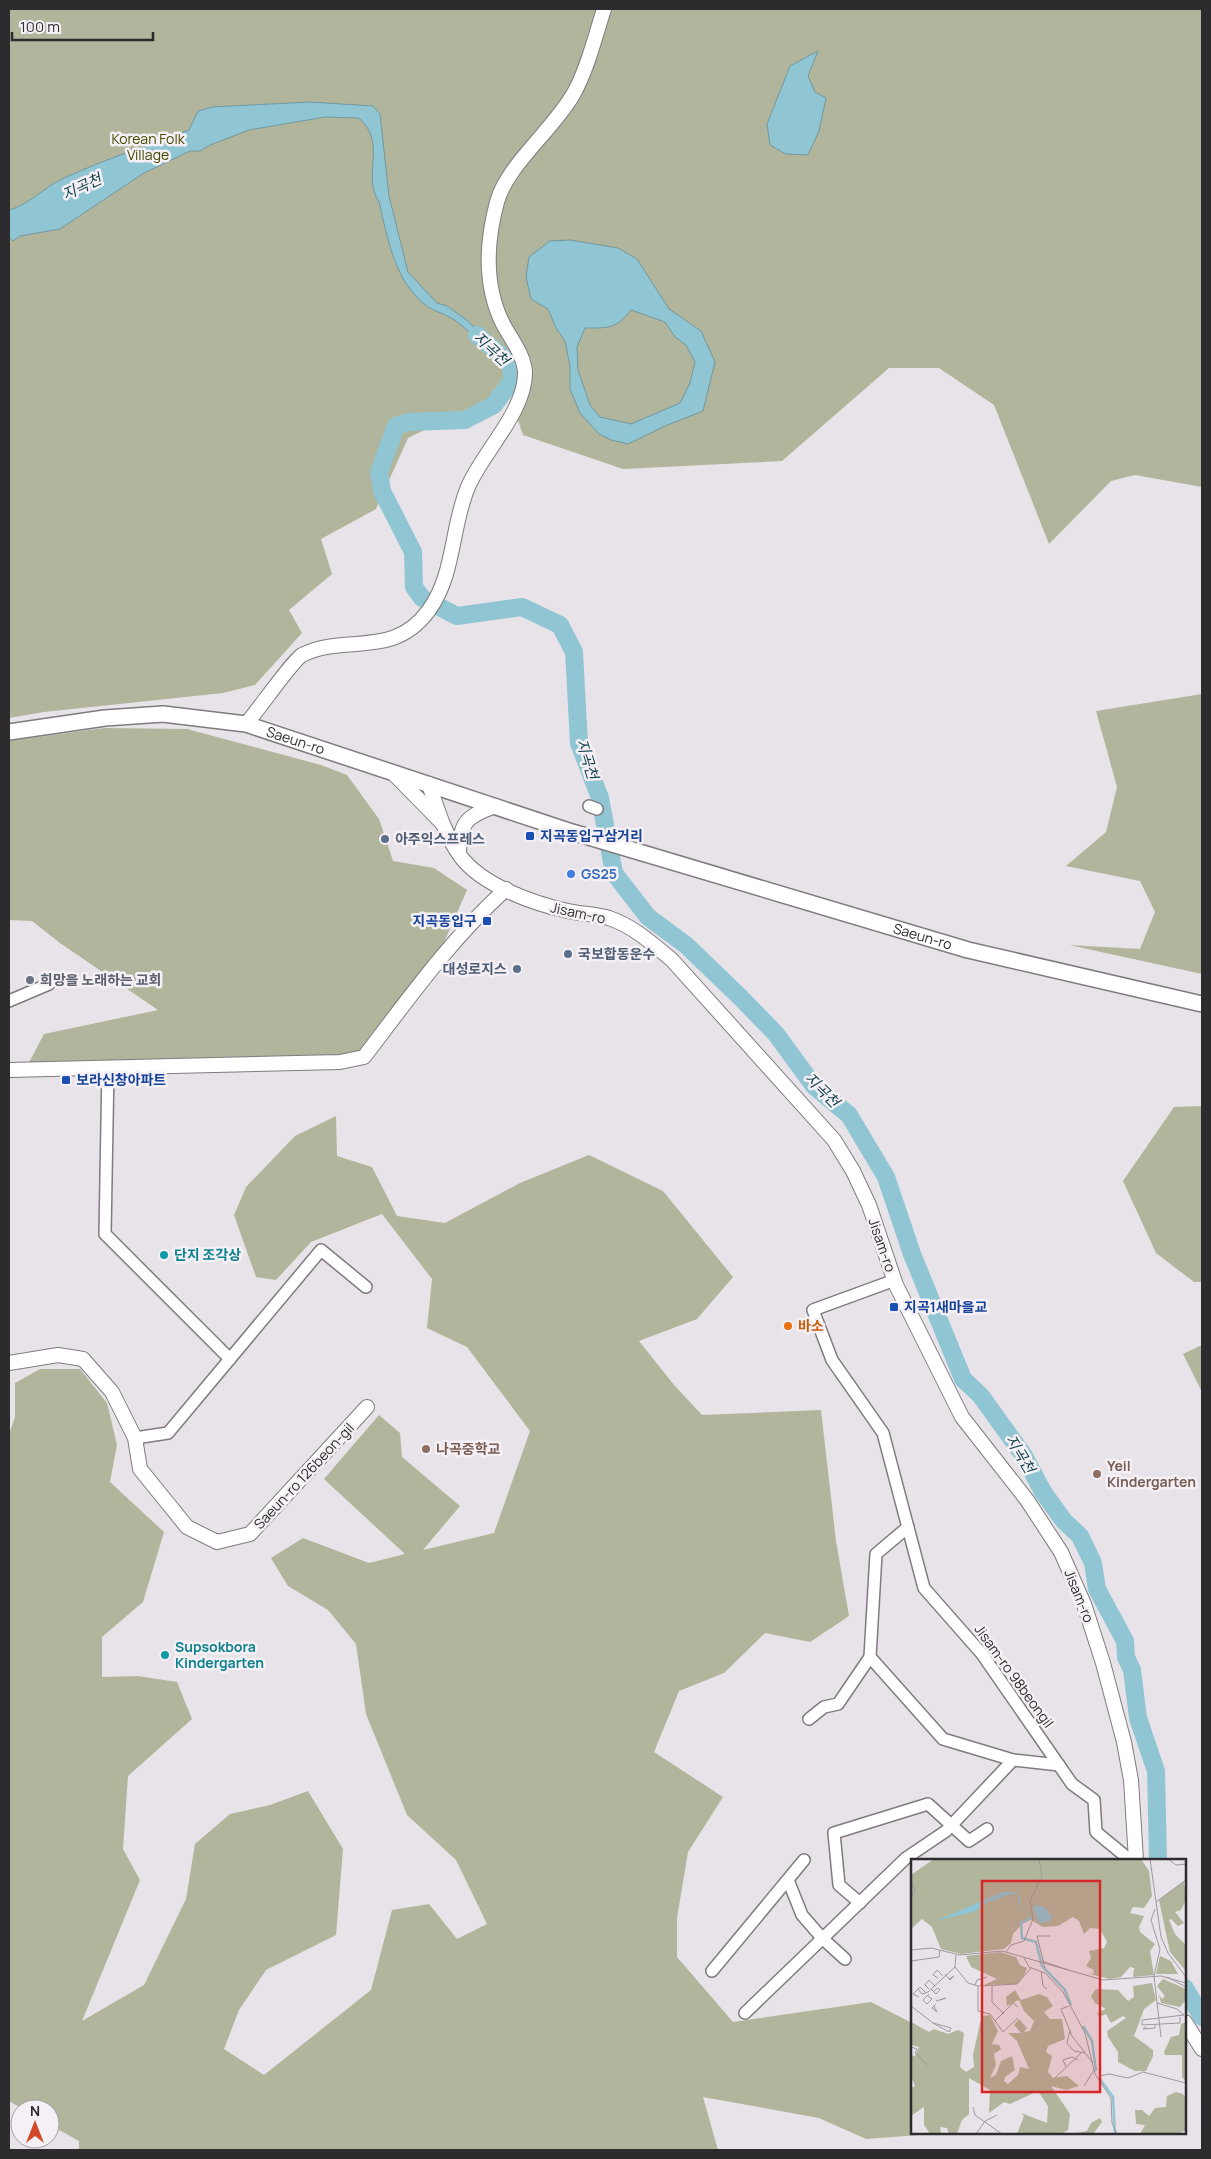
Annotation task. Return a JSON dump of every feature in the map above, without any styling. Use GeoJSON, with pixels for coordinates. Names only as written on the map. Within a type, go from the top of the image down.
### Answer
{"type":"FeatureCollection","features":[{"type":"Feature","properties":{"kind":"main road","name":"Saeun-ro"},"geometry":{"type":"LineString","coordinates":[[9,732],[105,718],[163,714],[246,724],[572,832],[968,950],[1202,1004]]}},
{"type":"Feature","properties":{"kind":"street"},"geometry":{"type":"LineString","coordinates":[[246,724],[301,656],[330,647],[368,645],[392,639],[410,628],[428,611],[448,568],[459,514],[468,486],[507,425],[522,391],[525,374],[523,360],[492,298],[489,277],[490,235],[497,199],[510,177],[553,124],[573,93],[589,57],[604,9]]}},
{"type":"Feature","properties":{"kind":"street"},"geometry":{"type":"LineString","coordinates":[[392,772],[442,824]]}},
{"type":"Feature","properties":{"kind":"street","name":"Jisam-ro"},"geometry":{"type":"LineString","coordinates":[[429,784],[442,824],[458,852],[479,876],[536,903],[609,918],[648,938],[672,960],[834,1140],[853,1171],[869,1205],[895,1280],[962,1417],[1032,1508],[1061,1552],[1084,1604],[1104,1663],[1124,1742],[1131,1780],[1136,1859]]}},
{"type":"Feature","properties":{"kind":"street"},"geometry":{"type":"LineString","coordinates":[[458,852],[460,834],[468,818],[495,806]]}},
{"type":"Feature","properties":{"kind":"street"},"geometry":{"type":"LineString","coordinates":[[9,1070],[108,1066],[340,1062],[364,1058],[435,963],[472,920],[506,888]]}},
{"type":"Feature","properties":{"kind":"street"},"geometry":{"type":"LineString","coordinates":[[9,1001],[49,984]]}},
{"type":"Feature","properties":{"kind":"street"},"geometry":{"type":"LineString","coordinates":[[108,1066],[105,1234],[230,1359]]}},
{"type":"Feature","properties":{"kind":"street"},"geometry":{"type":"LineString","coordinates":[[135,1438],[168,1433],[321,1250],[366,1287]]}},
{"type":"Feature","properties":{"kind":"street","name":"Jisam-ro 98beongil"},"geometry":{"type":"LineString","coordinates":[[895,1280],[813,1310],[832,1360],[882,1433],[924,1588],[982,1654],[1072,1784],[1094,1800],[1096,1832],[1129,1859]]}},
{"type":"Feature","properties":{"kind":"street","name":"Saeun-ro 126beon-gil"},"geometry":{"type":"LineString","coordinates":[[9,1363],[58,1355],[82,1358],[112,1392],[135,1438],[140,1469],[187,1526],[217,1542],[250,1534],[367,1407]]}},
{"type":"Feature","properties":{"kind":"street"},"geometry":{"type":"LineString","coordinates":[[809,1719],[824,1707],[838,1704],[870,1657],[876,1554],[908,1527]]}},
{"type":"Feature","properties":{"kind":"street"},"geometry":{"type":"LineString","coordinates":[[870,1657],[943,1739],[1013,1760],[1058,1765]]}},
{"type":"Feature","properties":{"kind":"street"},"geometry":{"type":"LineString","coordinates":[[745,2013],[906,1858],[951,1826],[1013,1760]]}},
{"type":"Feature","properties":{"kind":"street"},"geometry":{"type":"LineString","coordinates":[[860,1903],[839,1885],[834,1833],[928,1804],[969,1841],[987,1829]]}},
{"type":"Feature","properties":{"kind":"street"},"geometry":{"type":"LineString","coordinates":[[712,1971],[804,1860]]}},
{"type":"Feature","properties":{"kind":"street"},"geometry":{"type":"LineString","coordinates":[[788,1880],[802,1915],[822,1938],[845,1959]]}},
{"type":"Feature","properties":{"kind":"street"},"geometry":{"type":"LineString","coordinates":[[1186,2024],[1202,2049]]}},
{"type":"Feature","properties":{"kind":"green space","name":"Korean Folk Village"},"geometry":{"type":"Polygon","coordinates":[[[9,9],[1202,9],[1202,487],[1135,475],[1111,481],[1049,544],[994,405],[939,368],[889,368],[782,461],[623,469],[523,435],[511,400],[520,376],[531,358],[516,362],[502,349],[489,345],[510,363],[503,392],[408,438],[376,509],[321,539],[332,574],[289,610],[302,633],[255,685],[223,693],[44,712],[9,718],[9,9]]]}},
{"type":"Feature","properties":{"kind":"green space"},"geometry":{"type":"Polygon","coordinates":[[[1202,694],[1202,974],[1069,945],[1140,949],[1155,912],[1140,881],[1066,866],[1106,832],[1117,787],[1096,711],[1202,694]]]}},
{"type":"Feature","properties":{"kind":"green space"},"geometry":{"type":"Polygon","coordinates":[[[104,728],[187,729],[321,765],[347,775],[379,819],[393,861],[434,868],[467,890],[435,963],[364,1057],[26,1068],[44,1034],[158,1010],[60,943],[32,921],[9,920],[9,741],[104,728]]]}},
{"type":"Feature","properties":{"kind":"green space"},"geometry":{"type":"Polygon","coordinates":[[[1202,1106],[1202,1282],[1194,1282],[1156,1253],[1123,1181],[1174,1107],[1202,1106]]]}},
{"type":"Feature","properties":{"kind":"green space"},"geometry":{"type":"Polygon","coordinates":[[[336,1116],[337,1156],[372,1167],[397,1216],[445,1223],[520,1183],[589,1155],[663,1191],[733,1277],[697,1319],[639,1341],[674,1385],[702,1415],[821,1410],[836,1541],[849,1616],[810,1642],[765,1633],[724,1673],[679,1691],[654,1752],[723,1797],[688,1852],[677,1918],[677,1957],[733,2022],[871,2002],[911,2022],[911,2134],[931,2134],[866,2139],[819,2118],[703,2097],[718,2150],[79,2150],[79,2141],[60,2131],[60,2099],[10,2099],[9,2101],[9,1434],[15,1417],[15,1383],[40,1369],[80,1369],[107,1403],[117,1445],[110,1482],[164,1532],[143,1602],[102,1637],[102,1677],[138,1676],[177,1682],[192,1719],[128,1776],[123,1849],[140,1880],[82,2021],[144,1985],[186,1899],[195,1844],[230,1814],[270,1805],[308,1791],[343,1849],[336,1935],[266,1970],[239,2010],[224,2049],[264,2075],[371,1990],[392,1910],[429,1904],[457,1939],[487,1924],[456,1860],[407,1815],[366,1714],[356,1644],[328,1610],[288,1586],[271,1558],[303,1538],[369,1563],[405,1554],[324,1479],[379,1415],[400,1433],[402,1457],[460,1506],[423,1550],[494,1533],[530,1431],[467,1347],[427,1328],[432,1279],[382,1214],[311,1242],[276,1280],[256,1277],[234,1215],[246,1187],[295,1136],[336,1116]]]}},
{"type":"Feature","properties":{"kind":"green space"},"geometry":{"type":"Polygon","coordinates":[[[1202,1345],[1202,1392],[1183,1354],[1202,1345]]]}},
{"type":"Feature","properties":{"kind":"water"},"geometry":{"type":"Polygon","coordinates":[[[818,51],[808,76],[815,92],[826,98],[819,131],[808,155],[786,154],[770,145],[767,124],[790,66],[818,51]]]}},
{"type":"Feature","properties":{"kind":"water"},"geometry":{"type":"Polygon","coordinates":[[[310,102],[373,106],[380,114],[389,196],[408,272],[437,303],[447,306],[468,321],[499,351],[480,341],[453,319],[428,307],[417,297],[400,273],[394,260],[379,202],[374,191],[372,181],[372,138],[359,118],[325,117],[249,130],[210,145],[200,151],[190,151],[144,173],[60,229],[20,236],[13,241],[9,237],[9,210],[16,208],[55,183],[77,172],[189,130],[198,111],[212,107],[310,102]]]}},
{"type":"Feature","properties":{"kind":"water"},"geometry":{"type":"Polygon","coordinates":[[[570,240],[618,248],[637,259],[669,309],[701,331],[715,362],[703,411],[665,426],[628,444],[611,440],[599,434],[580,413],[570,389],[570,366],[565,341],[556,328],[548,309],[531,299],[526,277],[529,257],[550,241],[570,240]],[[631,310],[621,321],[611,326],[585,328],[577,347],[578,370],[590,405],[600,417],[631,424],[680,403],[690,383],[695,362],[686,345],[675,337],[665,322],[631,310]]]}},
{"type":"Feature","properties":{"kind":"waterway","name":"지곡천"},"geometry":{"type":"LineString","coordinates":[[477,335],[510,363],[513,379],[494,405],[465,420],[408,422],[396,426],[379,472],[382,491],[413,552],[414,587],[422,598],[457,616],[522,607],[560,625],[574,652],[579,743],[600,798],[614,873],[648,917],[686,945],[740,997],[776,1034],[814,1086],[849,1115],[886,1177],[912,1254],[963,1379],[981,1396],[1024,1456],[1043,1492],[1064,1521],[1080,1536],[1093,1563],[1097,1589],[1125,1641],[1126,1657],[1132,1670],[1138,1718],[1156,1771],[1158,1859]]}},
{"type":"Feature","properties":{"kind":"waterway","name":"지곡천"},"geometry":{"type":"LineString","coordinates":[[1186,1990],[1202,2017]]}},
{"type":"Feature","properties":{"kind":"place","name":"지곡동입구삼거리"},"geometry":{"type":"Point","coordinates":[530,836]}},
{"type":"Feature","properties":{"kind":"place","name":"아주익스프레스"},"geometry":{"type":"Point","coordinates":[385,839]}},
{"type":"Feature","properties":{"kind":"place","name":"GS25"},"geometry":{"type":"Point","coordinates":[571,874]}},
{"type":"Feature","properties":{"kind":"place","name":"지곡동입구"},"geometry":{"type":"Point","coordinates":[487,921]}},
{"type":"Feature","properties":{"kind":"place","name":"국보합동운수"},"geometry":{"type":"Point","coordinates":[568,954]}},
{"type":"Feature","properties":{"kind":"place","name":"대성로지스"},"geometry":{"type":"Point","coordinates":[517,969]}},
{"type":"Feature","properties":{"kind":"place","name":"희망을 노래하는 교회"},"geometry":{"type":"Point","coordinates":[30,980]}},
{"type":"Feature","properties":{"kind":"place","name":"보라신창아파트"},"geometry":{"type":"Point","coordinates":[66,1080]}},
{"type":"Feature","properties":{"kind":"place","name":"단지 조각상"},"geometry":{"type":"Point","coordinates":[164,1255]}},
{"type":"Feature","properties":{"kind":"place","name":"지곡1새마을교"},"geometry":{"type":"Point","coordinates":[894,1307]}},
{"type":"Feature","properties":{"kind":"place","name":"바소"},"geometry":{"type":"Point","coordinates":[788,1326]}},
{"type":"Feature","properties":{"kind":"place","name":"나곡중학교"},"geometry":{"type":"Point","coordinates":[426,1449]}},
{"type":"Feature","properties":{"kind":"place","name":"Yeil Kindergarten"},"geometry":{"type":"Point","coordinates":[1097,1474]}},
{"type":"Feature","properties":{"kind":"place","name":"Supsokbora Kindergarten"},"geometry":{"type":"Point","coordinates":[165,1655]}}]}
